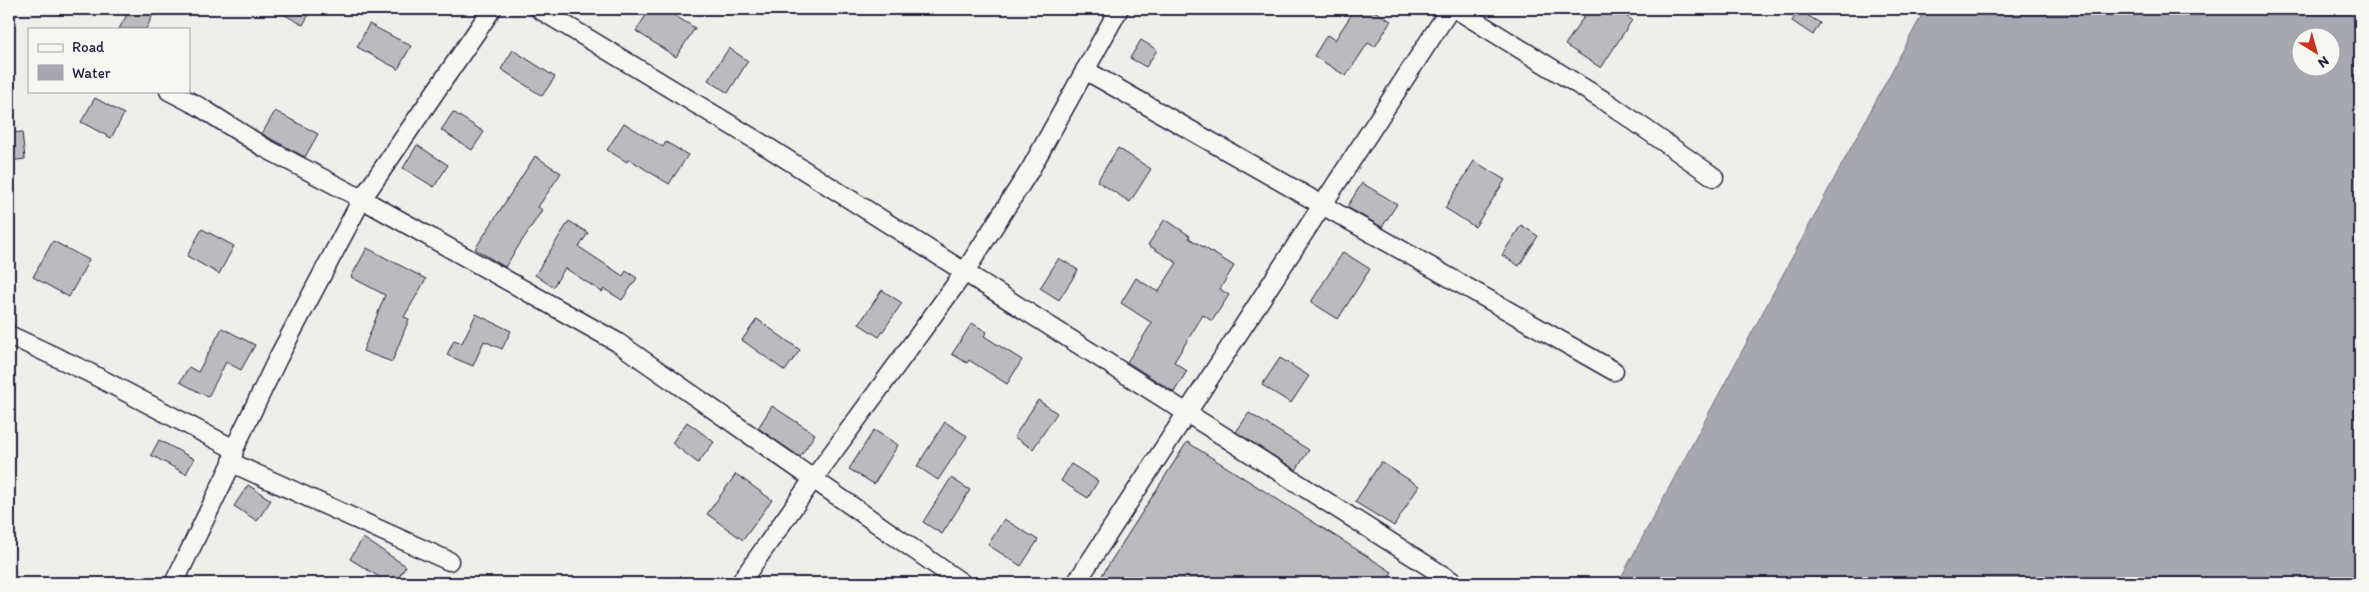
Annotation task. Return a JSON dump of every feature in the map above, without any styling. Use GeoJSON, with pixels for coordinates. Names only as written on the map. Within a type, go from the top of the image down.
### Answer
{"type":"FeatureCollection","features":[{"type":"Feature","properties":{"kind":"street"},"geometry":{"type":"LineString","coordinates":[[174,583],[278,358],[362,199],[492,9]]}},
{"type":"Feature","properties":{"kind":"street"},"geometry":{"type":"LineString","coordinates":[[539,9],[769,148],[1109,366],[1186,411],[1454,583]]}},
{"type":"Feature","properties":{"kind":"street"},"geometry":{"type":"LineString","coordinates":[[740,583],[814,478],[964,273],[1030,170],[1119,9]]}},
{"type":"Feature","properties":{"kind":"street"},"geometry":{"type":"LineString","coordinates":[[1076,583],[1186,411],[1450,9]]}},
{"type":"Feature","properties":{"kind":"street"},"geometry":{"type":"LineString","coordinates":[[1456,9],[1610,105],[1714,177]]}},
{"type":"Feature","properties":{"kind":"street"},"geometry":{"type":"LineString","coordinates":[[1085,70],[1614,371]]}},
{"type":"Feature","properties":{"kind":"street"},"geometry":{"type":"LineString","coordinates":[[172,92],[200,107],[264,148],[362,199],[617,342],[962,583]]}},
{"type":"Feature","properties":{"kind":"street"},"geometry":{"type":"LineString","coordinates":[[9,335],[97,376],[233,456],[449,561]]}},
{"type":"Feature","properties":{"kind":"water"},"geometry":{"type":"Polygon","coordinates":[[[1925,9],[2360,9],[2360,583],[1618,583],[1925,9]]]}},
{"type":"Feature","properties":{"kind":"building"},"geometry":{"type":"Polygon","coordinates":[[[130,9],[146,9],[154,13],[146,28],[120,28],[130,9]]]}},
{"type":"Feature","properties":{"kind":"building"},"geometry":{"type":"Polygon","coordinates":[[[274,9],[312,9],[303,25],[274,9]]]}},
{"type":"Feature","properties":{"kind":"building"},"geometry":{"type":"Polygon","coordinates":[[[650,9],[664,9],[695,28],[676,57],[636,31],[650,9]]]}},
{"type":"Feature","properties":{"kind":"building"},"geometry":{"type":"Polygon","coordinates":[[[1355,9],[1371,9],[1391,21],[1375,47],[1368,43],[1346,76],[1314,56],[1327,35],[1335,40],[1355,9]]]}},
{"type":"Feature","properties":{"kind":"building"},"geometry":{"type":"Polygon","coordinates":[[[1589,9],[1615,9],[1632,20],[1601,68],[1565,45],[1589,9]]]}},
{"type":"Feature","properties":{"kind":"building"},"geometry":{"type":"Polygon","coordinates":[[[1799,10],[1820,23],[1813,35],[1792,21],[1799,10]]]}},
{"type":"Feature","properties":{"kind":"building"},"geometry":{"type":"Polygon","coordinates":[[[369,24],[411,46],[398,69],[357,47],[369,24]]]}},
{"type":"Feature","properties":{"kind":"building"},"geometry":{"type":"Polygon","coordinates":[[[1141,40],[1157,50],[1146,67],[1130,58],[1141,40]]]}},
{"type":"Feature","properties":{"kind":"building"},"geometry":{"type":"Polygon","coordinates":[[[729,48],[748,61],[728,93],[708,80],[729,48]]]}},
{"type":"Feature","properties":{"kind":"building"},"geometry":{"type":"Polygon","coordinates":[[[513,50],[555,77],[542,96],[501,69],[513,50]]]}},
{"type":"Feature","properties":{"kind":"building"},"geometry":{"type":"Polygon","coordinates":[[[95,98],[124,114],[111,138],[81,122],[95,98]]]}},
{"type":"Feature","properties":{"kind":"building"},"geometry":{"type":"Polygon","coordinates":[[[275,111],[318,134],[305,157],[262,134],[275,111]]]}},
{"type":"Feature","properties":{"kind":"building"},"geometry":{"type":"Polygon","coordinates":[[[453,112],[484,132],[472,150],[441,130],[453,112]]]}},
{"type":"Feature","properties":{"kind":"building"},"geometry":{"type":"Polygon","coordinates":[[[624,123],[663,147],[666,142],[688,155],[669,184],[629,159],[627,162],[607,150],[624,123]]]}},
{"type":"Feature","properties":{"kind":"building"},"geometry":{"type":"Polygon","coordinates":[[[22,132],[25,159],[9,161],[9,133],[22,132]]]}},
{"type":"Feature","properties":{"kind":"building"},"geometry":{"type":"Polygon","coordinates":[[[417,145],[448,165],[434,187],[403,168],[417,145]]]}},
{"type":"Feature","properties":{"kind":"building"},"geometry":{"type":"Polygon","coordinates":[[[1118,148],[1151,169],[1130,202],[1097,181],[1118,148]]]}},
{"type":"Feature","properties":{"kind":"building"},"geometry":{"type":"Polygon","coordinates":[[[535,156],[561,173],[538,207],[542,210],[505,267],[475,249],[535,156]]]}},
{"type":"Feature","properties":{"kind":"building"},"geometry":{"type":"Polygon","coordinates":[[[1474,161],[1505,180],[1475,227],[1445,208],[1474,161]]]}},
{"type":"Feature","properties":{"kind":"building"},"geometry":{"type":"Polygon","coordinates":[[[1362,183],[1397,204],[1382,227],[1347,207],[1362,183]]]}},
{"type":"Feature","properties":{"kind":"building"},"geometry":{"type":"Polygon","coordinates":[[[1165,219],[1190,236],[1189,238],[1234,266],[1220,289],[1229,295],[1212,321],[1203,315],[1174,362],[1187,371],[1174,392],[1127,362],[1152,323],[1121,303],[1136,278],[1158,292],[1177,263],[1148,245],[1165,219]]]}},
{"type":"Feature","properties":{"kind":"building"},"geometry":{"type":"Polygon","coordinates":[[[569,221],[588,233],[579,247],[623,276],[626,271],[637,278],[622,300],[604,289],[602,292],[565,268],[553,287],[535,275],[569,221]]]}},
{"type":"Feature","properties":{"kind":"building"},"geometry":{"type":"Polygon","coordinates":[[[1521,225],[1538,236],[1519,266],[1502,255],[1521,225]]]}},
{"type":"Feature","properties":{"kind":"building"},"geometry":{"type":"Polygon","coordinates":[[[202,229],[234,246],[219,274],[187,256],[202,229]]]}},
{"type":"Feature","properties":{"kind":"building"},"geometry":{"type":"Polygon","coordinates":[[[53,241],[89,260],[69,297],[33,277],[53,241]]]}},
{"type":"Feature","properties":{"kind":"building"},"geometry":{"type":"Polygon","coordinates":[[[367,248],[426,279],[404,317],[409,319],[392,362],[363,351],[385,295],[351,277],[367,248]]]}},
{"type":"Feature","properties":{"kind":"building"},"geometry":{"type":"Polygon","coordinates":[[[1343,252],[1370,269],[1338,319],[1311,302],[1343,252]]]}},
{"type":"Feature","properties":{"kind":"building"},"geometry":{"type":"Polygon","coordinates":[[[1059,258],[1078,270],[1059,300],[1040,288],[1059,258]]]}},
{"type":"Feature","properties":{"kind":"building"},"geometry":{"type":"Polygon","coordinates":[[[882,290],[902,303],[879,337],[859,324],[882,290]]]}},
{"type":"Feature","properties":{"kind":"building"},"geometry":{"type":"Polygon","coordinates":[[[476,314],[511,331],[502,349],[484,341],[473,366],[447,355],[454,340],[462,343],[476,314]]]}},
{"type":"Feature","properties":{"kind":"building"},"geometry":{"type":"Polygon","coordinates":[[[757,319],[800,350],[785,371],[742,340],[757,319]]]}},
{"type":"Feature","properties":{"kind":"building"},"geometry":{"type":"Polygon","coordinates":[[[972,323],[987,332],[984,336],[1022,360],[1007,384],[969,360],[967,363],[952,354],[972,323]]]}},
{"type":"Feature","properties":{"kind":"building"},"geometry":{"type":"Polygon","coordinates":[[[222,328],[255,345],[241,370],[226,362],[208,397],[180,382],[189,367],[198,372],[222,328]]]}},
{"type":"Feature","properties":{"kind":"building"},"geometry":{"type":"Polygon","coordinates":[[[1280,358],[1309,376],[1291,403],[1262,385],[1280,358]]]}},
{"type":"Feature","properties":{"kind":"building"},"geometry":{"type":"Polygon","coordinates":[[[1038,400],[1057,413],[1033,449],[1014,437],[1038,400]]]}},
{"type":"Feature","properties":{"kind":"building"},"geometry":{"type":"Polygon","coordinates":[[[772,406],[815,434],[800,457],[758,428],[772,406]]]}},
{"type":"Feature","properties":{"kind":"building"},"geometry":{"type":"Polygon","coordinates":[[[1249,413],[1309,450],[1296,470],[1236,432],[1249,413]]]}},
{"type":"Feature","properties":{"kind":"building"},"geometry":{"type":"Polygon","coordinates":[[[687,422],[714,442],[698,463],[672,443],[687,422]]]}},
{"type":"Feature","properties":{"kind":"building"},"geometry":{"type":"Polygon","coordinates":[[[945,422],[967,436],[938,480],[917,466],[945,422]]]}},
{"type":"Feature","properties":{"kind":"building"},"geometry":{"type":"Polygon","coordinates":[[[874,430],[898,445],[874,484],[849,469],[874,430]]]}},
{"type":"Feature","properties":{"kind":"building"},"geometry":{"type":"Polygon","coordinates":[[[159,440],[194,459],[186,474],[151,455],[159,440]]]}},
{"type":"Feature","properties":{"kind":"building"},"geometry":{"type":"Polygon","coordinates":[[[1187,442],[1392,572],[1385,583],[1097,583],[1187,442]]]}},
{"type":"Feature","properties":{"kind":"building"},"geometry":{"type":"Polygon","coordinates":[[[1381,462],[1419,486],[1394,526],[1355,502],[1381,462]]]}},
{"type":"Feature","properties":{"kind":"building"},"geometry":{"type":"Polygon","coordinates":[[[1071,464],[1098,481],[1088,498],[1061,481],[1071,464]]]}},
{"type":"Feature","properties":{"kind":"building"},"geometry":{"type":"Polygon","coordinates":[[[736,474],[772,500],[743,540],[707,514],[736,474]]]}},
{"type":"Feature","properties":{"kind":"building"},"geometry":{"type":"Polygon","coordinates":[[[951,478],[970,490],[942,534],[923,522],[951,478]]]}},
{"type":"Feature","properties":{"kind":"building"},"geometry":{"type":"Polygon","coordinates":[[[248,485],[271,500],[257,521],[234,506],[248,485]]]}},
{"type":"Feature","properties":{"kind":"building"},"geometry":{"type":"Polygon","coordinates":[[[1004,519],[1038,540],[1021,566],[988,545],[1004,519]]]}},
{"type":"Feature","properties":{"kind":"building"},"geometry":{"type":"Polygon","coordinates":[[[363,538],[406,566],[395,583],[389,583],[350,559],[363,538]]]}}]}
